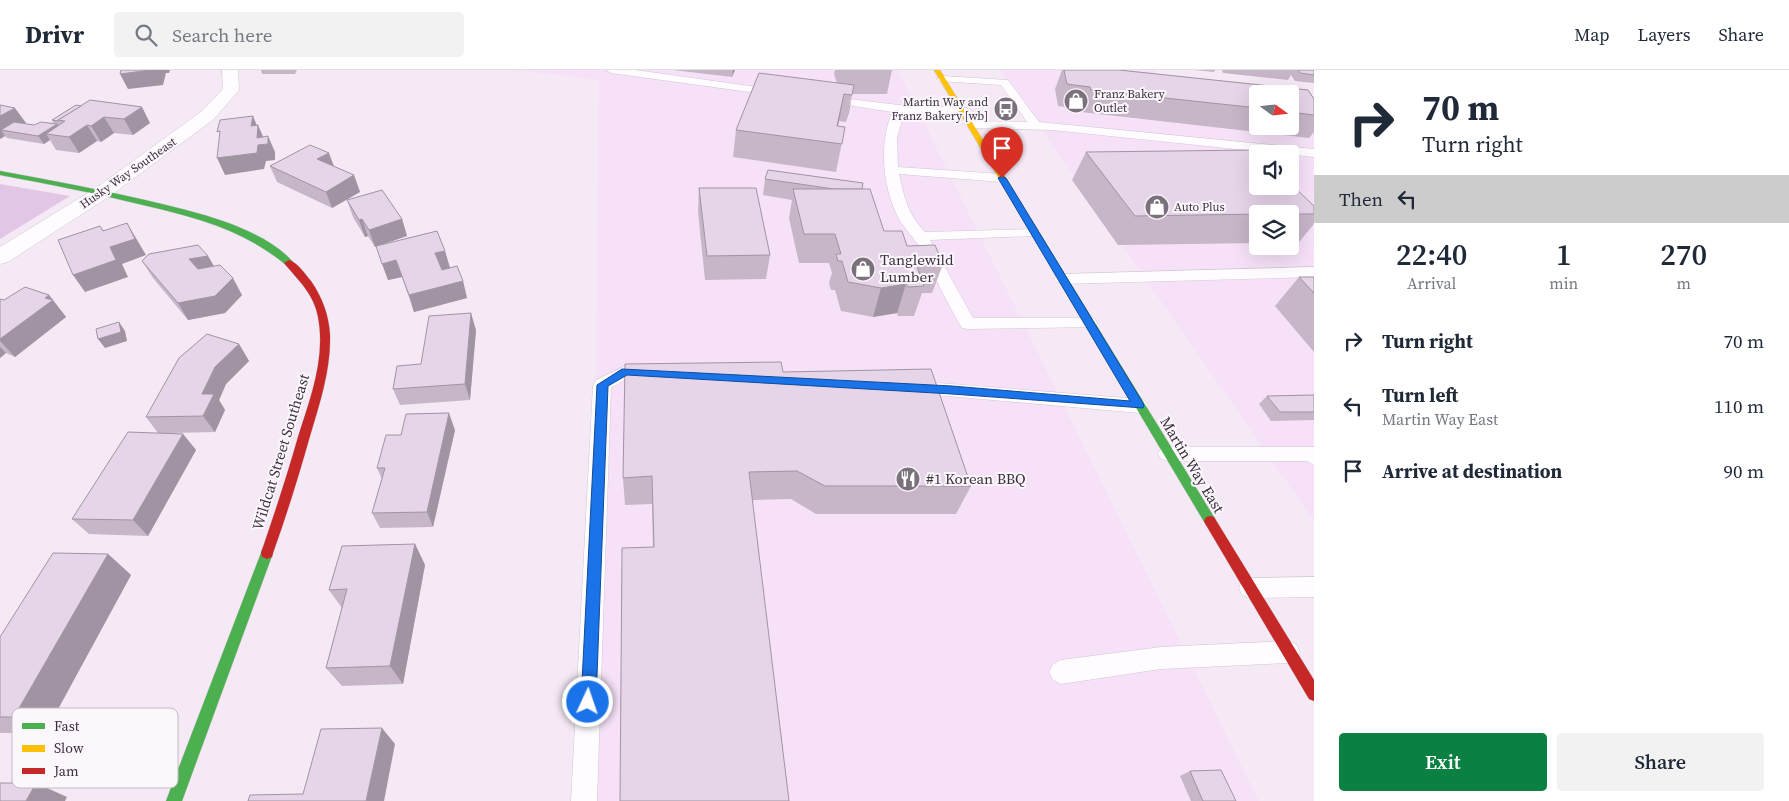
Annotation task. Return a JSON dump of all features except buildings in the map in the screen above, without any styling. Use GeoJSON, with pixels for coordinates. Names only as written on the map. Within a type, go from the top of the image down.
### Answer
{"type":"FeatureCollection","features":[{"type":"Feature","properties":{"kind":"street","name":"Husky Way Southeast"},"geometry":{"type":"LineString","coordinates":[[0,257],[103,192],[208,115],[231,90],[230,70]]}},
{"type":"Feature","properties":{"kind":"street","name":"Martin Way East"},"geometry":{"type":"LineString","coordinates":[[940,75],[1314,694]]}},
{"type":"Feature","properties":{"kind":"street","name":"Wildcat Street Southeast"},"geometry":{"type":"LineString","coordinates":[[0,173],[103,192],[220,221],[249,234],[281,256],[296,269],[318,299],[324,326],[323,363],[311,413],[286,496],[216,693],[174,801]]}},
{"type":"Feature","properties":{"kind":"lane"},"geometry":{"type":"LineString","coordinates":[[611,70],[788,95]]}},
{"type":"Feature","properties":{"kind":"lane"},"geometry":{"type":"LineString","coordinates":[[940,75],[1004,82],[1035,125]]}},
{"type":"Feature","properties":{"kind":"lane"},"geometry":{"type":"LineString","coordinates":[[817,98],[899,108],[963,111]]}},
{"type":"Feature","properties":{"kind":"lane"},"geometry":{"type":"LineString","coordinates":[[899,108],[891,128],[888,146],[899,205],[907,221],[922,236],[968,324],[1089,323]]}},
{"type":"Feature","properties":{"kind":"lane"},"geometry":{"type":"LineString","coordinates":[[970,124],[1035,125],[1314,153]]}},
{"type":"Feature","properties":{"kind":"lane"},"geometry":{"type":"LineString","coordinates":[[892,170],[1002,178]]}},
{"type":"Feature","properties":{"kind":"lane"},"geometry":{"type":"LineString","coordinates":[[922,236],[1034,232]]}},
{"type":"Feature","properties":{"kind":"lane"},"geometry":{"type":"LineString","coordinates":[[1062,279],[1314,272]]}},
{"type":"Feature","properties":{"kind":"lane"},"geometry":{"type":"LineString","coordinates":[[584,801],[602,385],[625,372],[675,374]]}},
{"type":"Feature","properties":{"kind":"lane"},"geometry":{"type":"LineString","coordinates":[[892,386],[1139,406]]}},
{"type":"Feature","properties":{"kind":"lane"},"geometry":{"type":"LineString","coordinates":[[1168,454],[1313,455]]}},
{"type":"Feature","properties":{"kind":"lane"},"geometry":{"type":"LineString","coordinates":[[1250,588],[1314,587]]}},
{"type":"Feature","properties":{"kind":"lane"},"geometry":{"type":"LineString","coordinates":[[1060,672],[1161,658],[1288,652]]}},
{"type":"Feature","properties":{"kind":"shaded area"},"geometry":{"type":"Polygon","coordinates":[[[515,70],[898,70],[1259,801],[592,801],[599,80],[515,70]]]}},
{"type":"Feature","properties":{"kind":"shaded area"},"geometry":{"type":"Polygon","coordinates":[[[1000,70],[1155,70],[1160,85],[1249,122],[1249,135],[1299,135],[1299,117],[1314,103],[1314,521],[1000,70]]]}},
{"type":"Feature","properties":{"kind":"shaded area"},"geometry":{"type":"Polygon","coordinates":[[[0,184],[70,196],[0,239],[0,184]]]}},
{"type":"Feature","properties":{"kind":"traffic: fast"},"geometry":{"type":"LineString","coordinates":[[0,173],[110,195],[203,218],[240,231],[274,251],[289,263]]}},
{"type":"Feature","properties":{"kind":"traffic: fast"},"geometry":{"type":"LineString","coordinates":[[1037,235],[1210,521]]}},
{"type":"Feature","properties":{"kind":"traffic: fast"},"geometry":{"type":"LineString","coordinates":[[174,801],[267,553]]}},
{"type":"Feature","properties":{"kind":"traffic: slow"},"geometry":{"type":"LineString","coordinates":[[937,70],[1037,235]]}},
{"type":"Feature","properties":{"kind":"traffic: jam"},"geometry":{"type":"LineString","coordinates":[[267,553],[316,398],[325,349],[323,317],[318,302],[300,274],[289,263]]}},
{"type":"Feature","properties":{"kind":"traffic: jam"},"geometry":{"type":"LineString","coordinates":[[1210,521],[1314,694]]}},
{"type":"Feature","properties":{"kind":"place","name":"Franz Bakery Outlet"},"geometry":{"type":"Point","coordinates":[1076,101]}},
{"type":"Feature","properties":{"kind":"place","name":"Martin Way and Franz Bakery [wb]"},"geometry":{"type":"Point","coordinates":[1006,109]}},
{"type":"Feature","properties":{"kind":"place","name":"Auto Plus"},"geometry":{"type":"Point","coordinates":[1157,207]}},
{"type":"Feature","properties":{"kind":"place","name":"Tanglewild Lumber"},"geometry":{"type":"Point","coordinates":[863,269]}},
{"type":"Feature","properties":{"kind":"place","name":"#1 Korean BBQ"},"geometry":{"type":"Point","coordinates":[908,479]}},
{"type":"Feature","properties":{"kind":"route"},"geometry":{"type":"LineString","coordinates":[[588,702],[602,385],[625,372],[952,390],[1139,406],[1002,178]]}}]}
